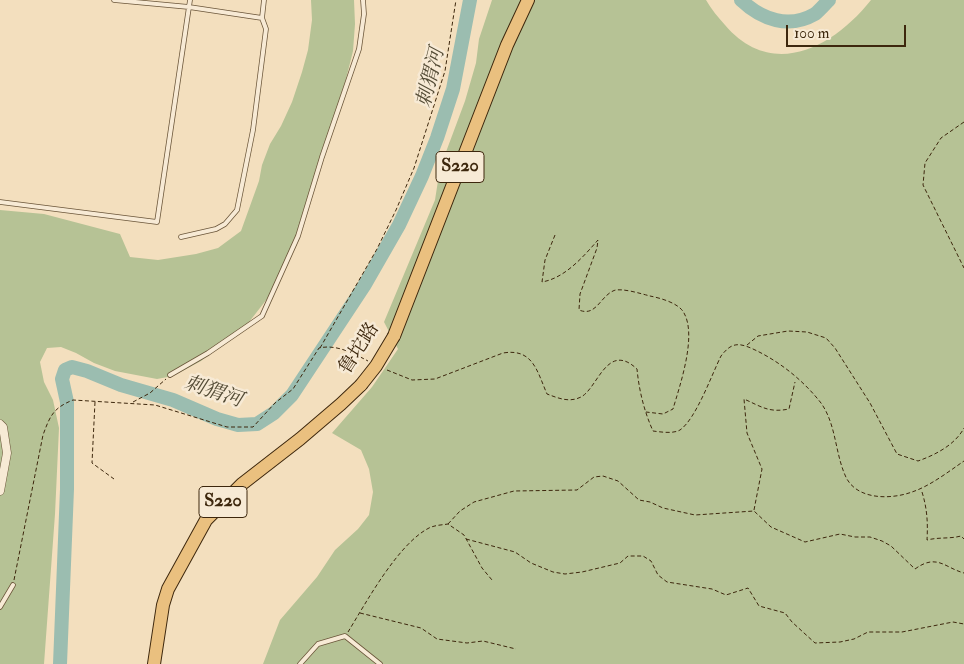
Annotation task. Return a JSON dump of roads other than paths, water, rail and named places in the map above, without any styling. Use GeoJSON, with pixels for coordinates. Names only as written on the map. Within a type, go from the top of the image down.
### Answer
{"type":"FeatureCollection","features":[{"type":"Feature","properties":{"kind":"main road","name":"鲁坨路"},"geometry":{"type":"LineString","coordinates":[[154,664],[163,605],[168,588],[206,520],[242,484],[300,440],[342,404],[376,366],[394,336],[504,54],[528,0]]}},
{"type":"Feature","properties":{"kind":"street"},"geometry":{"type":"LineString","coordinates":[[0,424],[3,427],[7,453],[0,492]]}},
{"type":"Feature","properties":{"kind":"lane"},"geometry":{"type":"LineString","coordinates":[[114,0],[189,7],[262,18]]}},
{"type":"Feature","properties":{"kind":"lane"},"geometry":{"type":"LineString","coordinates":[[0,202],[157,222],[190,0]]}},
{"type":"Feature","properties":{"kind":"lane"},"geometry":{"type":"LineString","coordinates":[[181,237],[216,229],[225,224],[237,210],[254,130],[266,29],[262,18],[264,0]]}},
{"type":"Feature","properties":{"kind":"lane"},"geometry":{"type":"LineString","coordinates":[[170,375],[208,353],[262,316],[298,236],[322,157],[359,48],[364,14],[363,0]]}},
{"type":"Feature","properties":{"kind":"lane"},"geometry":{"type":"LineString","coordinates":[[0,607],[13,585]]}},
{"type":"Feature","properties":{"kind":"lane"},"geometry":{"type":"LineString","coordinates":[[300,664],[318,644],[345,636],[380,664]]}},
{"type":"Feature","properties":{"kind":"waterway","name":"刺猬河"},"geometry":{"type":"LineString","coordinates":[[60,664],[67,489],[67,402],[62,379],[65,370],[72,367],[87,371],[121,385],[173,400],[217,419],[238,425],[257,424],[274,413],[292,395],[364,286],[399,225],[422,176],[453,89],[470,0]]}},
{"type":"Feature","properties":{"kind":"waterway","name":"刺猬河"},"geometry":{"type":"LineString","coordinates":[[741,0],[758,13],[776,20],[786,21],[805,19],[815,14],[829,0]]}}]}
